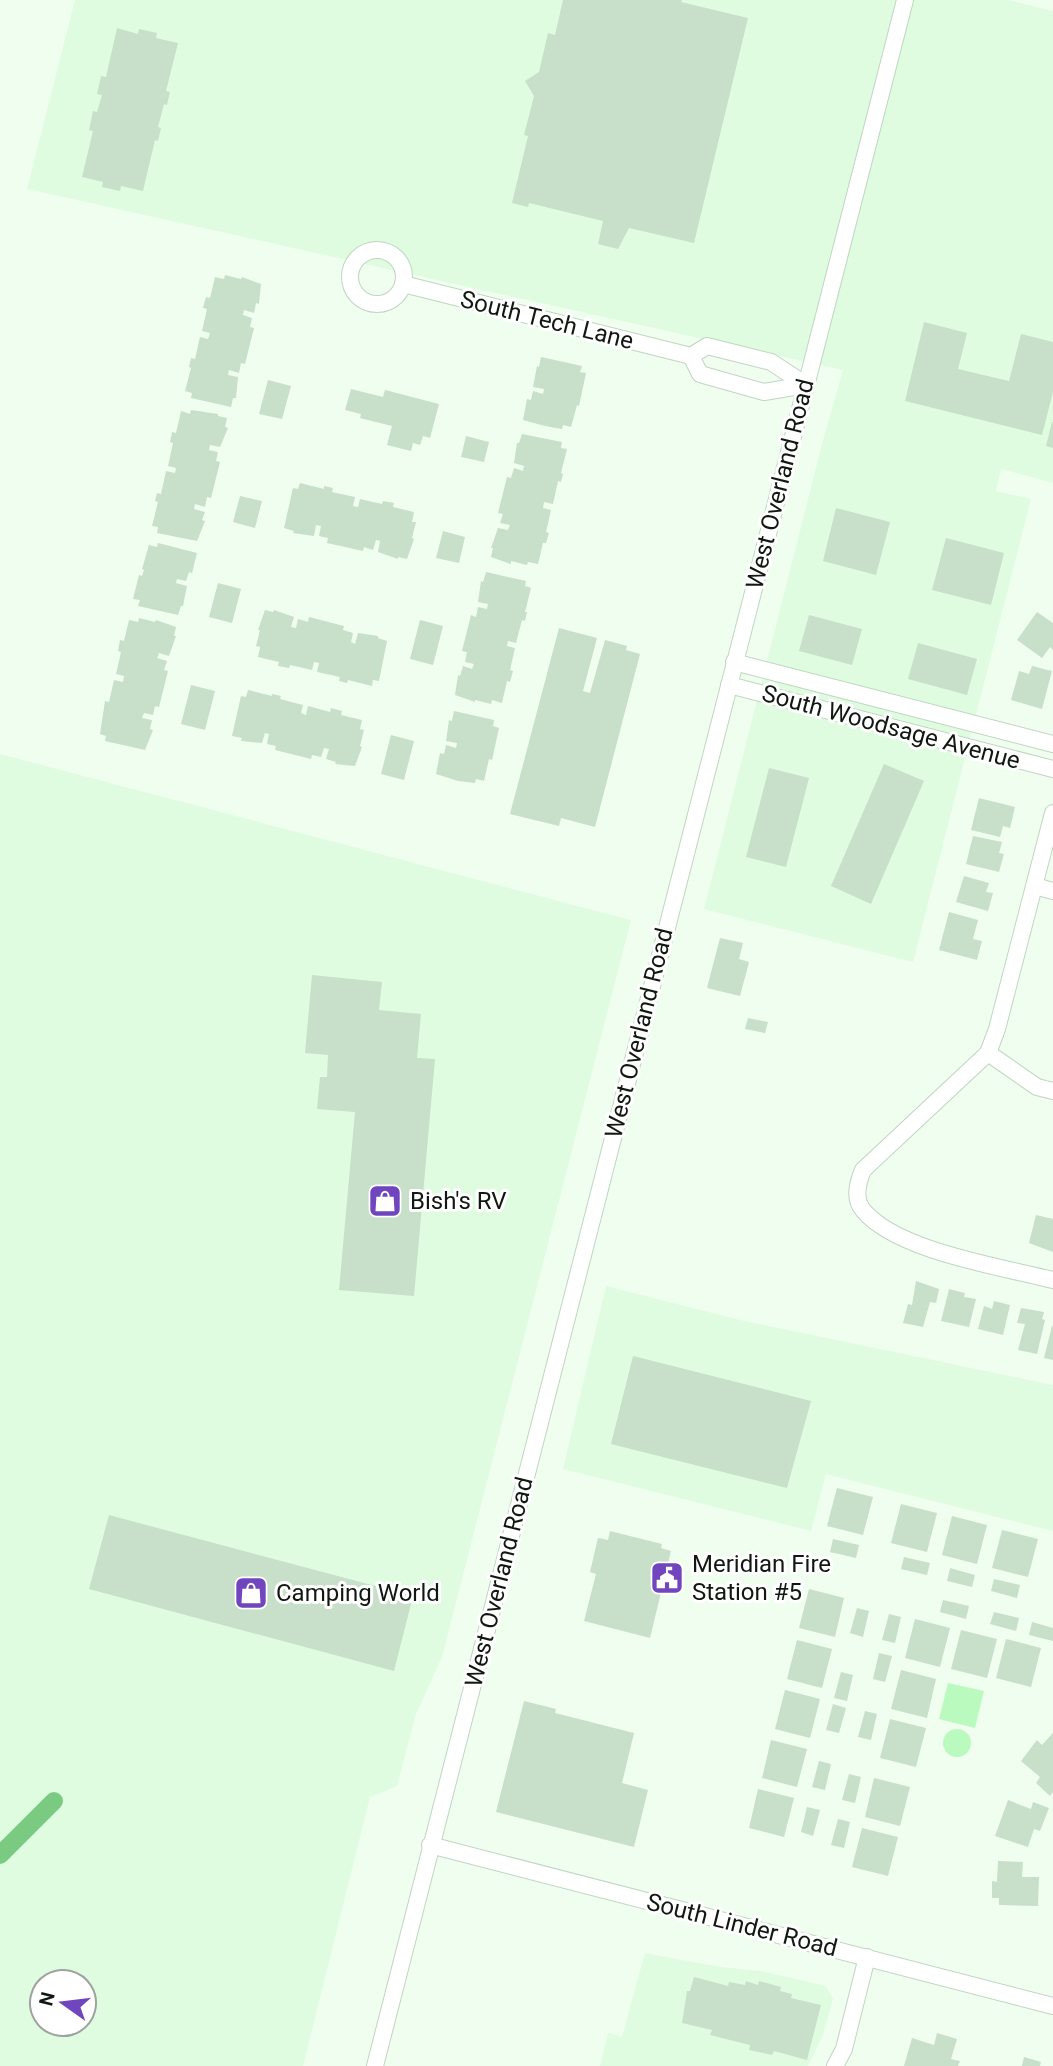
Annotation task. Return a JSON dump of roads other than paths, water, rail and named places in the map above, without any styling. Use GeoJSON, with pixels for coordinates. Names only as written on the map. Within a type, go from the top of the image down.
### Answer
{"type":"FeatureCollection","features":[{"type":"Feature","properties":{"kind":"street","name":"West Overland Road"},"geometry":{"type":"LineString","coordinates":[[374,2066],[905,0]]}},
{"type":"Feature","properties":{"kind":"street","name":"South Tech Lane"},"geometry":{"type":"LineString","coordinates":[[403,284],[691,356],[707,346],[771,362],[806,385]]}},
{"type":"Feature","properties":{"kind":"street","name":"South Tech Lane"},"geometry":{"type":"LineString","coordinates":[[691,356],[700,374],[764,392],[806,385]]}},
{"type":"Feature","properties":{"kind":"street","name":"South Woodsage Avenue"},"geometry":{"type":"LineString","coordinates":[[734,662],[1053,744]]}},
{"type":"Feature","properties":{"kind":"street","name":"South Woodsage Avenue"},"geometry":{"type":"LineString","coordinates":[[729,685],[1053,769]]}},
{"type":"Feature","properties":{"kind":"street"},"geometry":{"type":"LineString","coordinates":[[1053,813],[997,1030],[988,1053],[863,1170],[856,1186],[861,1209],[891,1233],[918,1246],[1053,1280]]}},
{"type":"Feature","properties":{"kind":"street"},"geometry":{"type":"LineString","coordinates":[[1035,886],[1053,891]]}},
{"type":"Feature","properties":{"kind":"street"},"geometry":{"type":"LineString","coordinates":[[988,1053],[1037,1087],[1053,1091]]}},
{"type":"Feature","properties":{"kind":"street","name":"South Linder Road"},"geometry":{"type":"LineString","coordinates":[[430,1845],[1053,2006]]}},
{"type":"Feature","properties":{"kind":"street"},"geometry":{"type":"LineString","coordinates":[[835,2066],[844,2049],[867,1957]]}},
{"type":"Feature","properties":{"kind":"waterway"},"geometry":{"type":"LineString","coordinates":[[0,1855],[54,1801]]}},
{"type":"Feature","properties":{"kind":"place","name":"Bish's RV"},"geometry":{"type":"Point","coordinates":[385,1201]}},
{"type":"Feature","properties":{"kind":"place","name":"Meridian Fire Station #5"},"geometry":{"type":"Point","coordinates":[667,1578]}},
{"type":"Feature","properties":{"kind":"place","name":"Camping World"},"geometry":{"type":"Point","coordinates":[251,1593]}}]}
